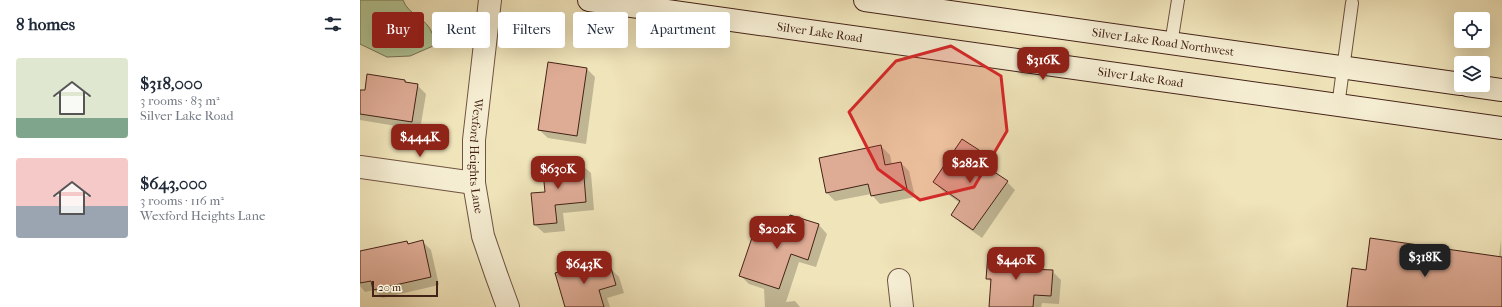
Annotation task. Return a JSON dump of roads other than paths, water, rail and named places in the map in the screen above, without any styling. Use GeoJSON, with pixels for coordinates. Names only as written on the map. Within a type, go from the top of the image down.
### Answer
{"type":"FeatureCollection","features":[{"type":"Feature","properties":{"kind":"main road","name":"Wexford Heights Lane"},"geometry":{"type":"LineString","coordinates":[[490,0],[475,125],[474,183],[483,236],[508,307]]}},
{"type":"Feature","properties":{"kind":"main road","name":"Silver Lake Road"},"geometry":{"type":"LineString","coordinates":[[589,0],[1502,128]]}},
{"type":"Feature","properties":{"kind":"main road","name":"Silver Lake Road Northwest"},"geometry":{"type":"LineString","coordinates":[[865,0],[1454,83]]}},
{"type":"Feature","properties":{"kind":"main road"},"geometry":{"type":"LineString","coordinates":[[1490,88],[1502,90]]}},
{"type":"Feature","properties":{"kind":"main road"},"geometry":{"type":"LineString","coordinates":[[360,167],[474,183]]}},
{"type":"Feature","properties":{"kind":"main road"},"geometry":{"type":"LineString","coordinates":[[899,280],[902,307]]}},
{"type":"Feature","properties":{"kind":"lane"},"geometry":{"type":"LineString","coordinates":[[1171,44],[1178,0]]}},
{"type":"Feature","properties":{"kind":"lane"},"geometry":{"type":"LineString","coordinates":[[1338,106],[1352,3]]}}]}
